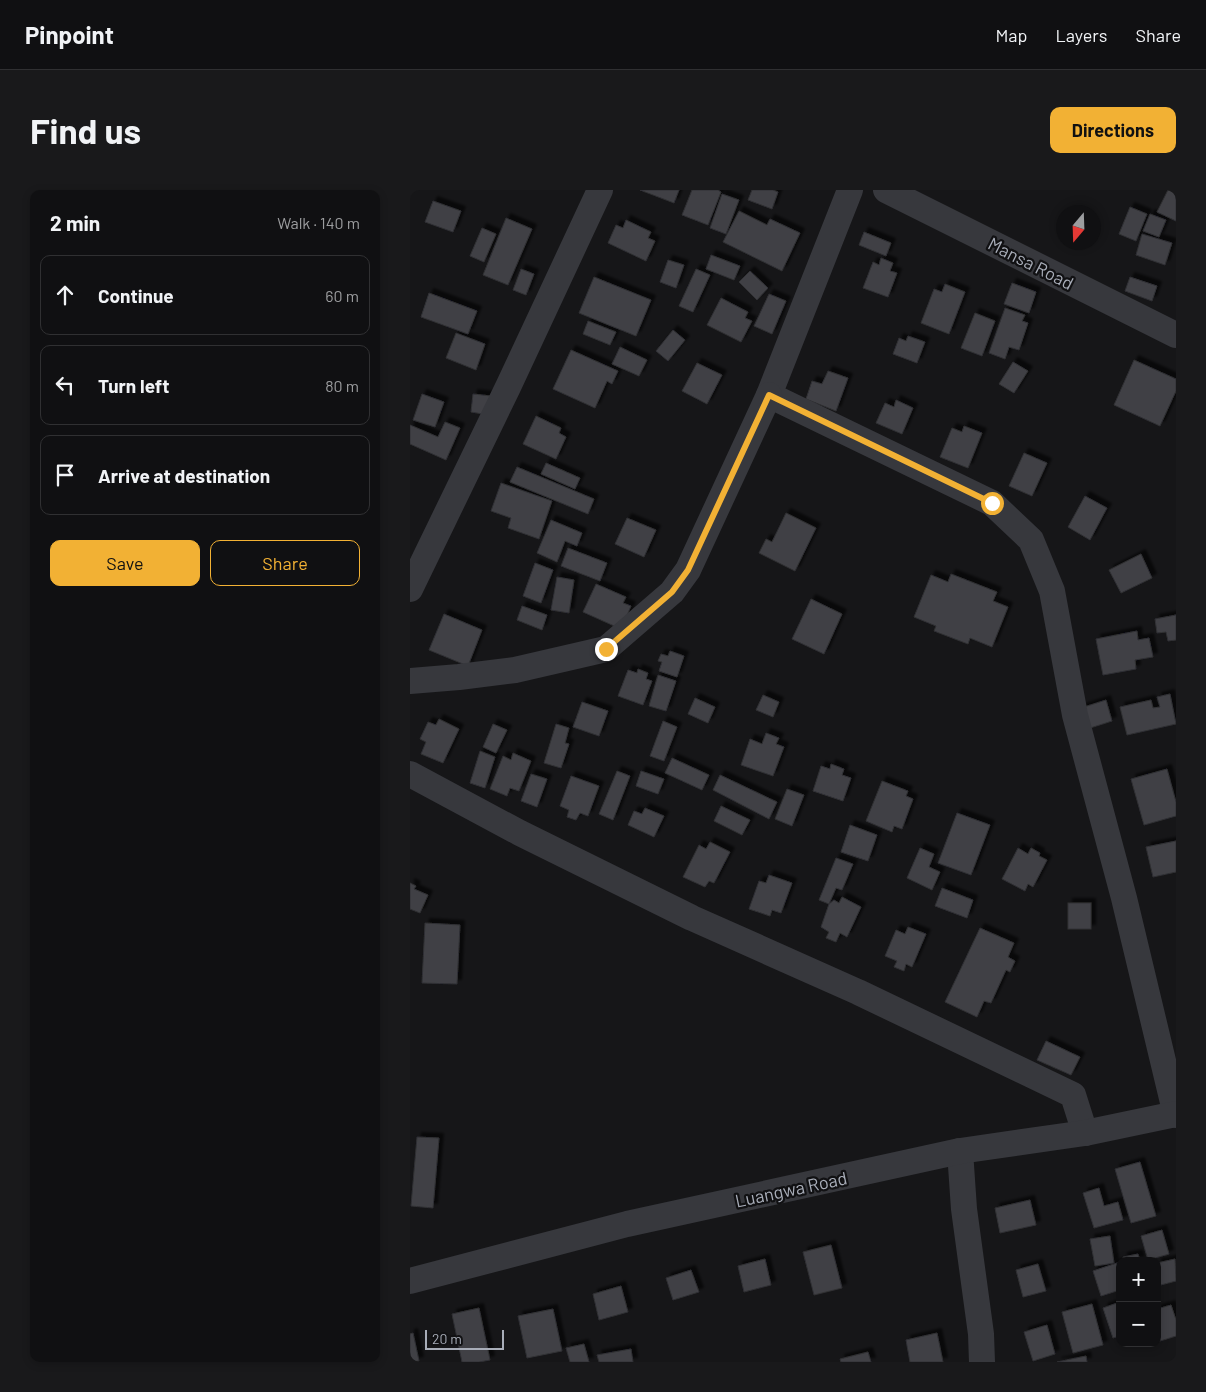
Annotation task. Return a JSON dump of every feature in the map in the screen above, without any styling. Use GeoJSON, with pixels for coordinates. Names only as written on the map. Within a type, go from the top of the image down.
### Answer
{"type":"FeatureCollection","features":[{"type":"Feature","properties":{"kind":"street"},"geometry":{"type":"LineString","coordinates":[[410,589],[600,190]]}},
{"type":"Feature","properties":{"kind":"street"},"geometry":{"type":"LineString","coordinates":[[410,680],[459,677],[515,670],[606,649],[672,592],[688,570],[769,395],[850,190]]}},
{"type":"Feature","properties":{"kind":"street","name":"Mansa Road"},"geometry":{"type":"LineString","coordinates":[[886,190],[1176,336]]}},
{"type":"Feature","properties":{"kind":"street"},"geometry":{"type":"LineString","coordinates":[[769,395],[992,503],[1031,540],[1052,591],[1075,715],[1124,898],[1176,1114]]}},
{"type":"Feature","properties":{"kind":"street"},"geometry":{"type":"LineString","coordinates":[[410,774],[520,833],[692,918],[858,992],[1073,1095],[1086,1133]]}},
{"type":"Feature","properties":{"kind":"street","name":"Luangwa Road"},"geometry":{"type":"LineString","coordinates":[[410,1280],[627,1224],[960,1151],[1086,1133],[1176,1114]]}},
{"type":"Feature","properties":{"kind":"street"},"geometry":{"type":"LineString","coordinates":[[960,1151],[964,1209],[981,1334],[982,1362]]}},
{"type":"Feature","properties":{"kind":"building"},"geometry":{"type":"Polygon","coordinates":[[[640,190],[679,190],[674,203],[640,190]]]}},
{"type":"Feature","properties":{"kind":"building"},"geometry":{"type":"Polygon","coordinates":[[[692,190],[718,190],[721,192],[708,225],[682,215],[692,190]]]}},
{"type":"Feature","properties":{"kind":"building"},"geometry":{"type":"Polygon","coordinates":[[[752,190],[773,190],[778,192],[772,209],[748,200],[752,190]]]}},
{"type":"Feature","properties":{"kind":"building"},"geometry":{"type":"Polygon","coordinates":[[[1168,190],[1176,193],[1176,221],[1157,212],[1168,190]]]}},
{"type":"Feature","properties":{"kind":"building"},"geometry":{"type":"Polygon","coordinates":[[[722,194],[739,200],[726,234],[710,228],[722,194]]]}},
{"type":"Feature","properties":{"kind":"building"},"geometry":{"type":"Polygon","coordinates":[[[433,201],[461,211],[453,232],[425,222],[433,201]]]}},
{"type":"Feature","properties":{"kind":"building"},"geometry":{"type":"Polygon","coordinates":[[[1130,207],[1147,214],[1136,241],[1119,234],[1130,207]]]}},
{"type":"Feature","properties":{"kind":"building"},"geometry":{"type":"Polygon","coordinates":[[[739,211],[767,225],[770,219],[800,233],[782,271],[723,242],[739,211]]]}},
{"type":"Feature","properties":{"kind":"building"},"geometry":{"type":"Polygon","coordinates":[[[1150,214],[1166,220],[1159,237],[1143,231],[1150,214]]]}},
{"type":"Feature","properties":{"kind":"building"},"geometry":{"type":"Polygon","coordinates":[[[506,218],[532,229],[508,285],[483,275],[506,218]]]}},
{"type":"Feature","properties":{"kind":"building"},"geometry":{"type":"Polygon","coordinates":[[[626,220],[651,232],[648,238],[655,241],[646,261],[608,243],[616,225],[623,228],[626,220]]]}},
{"type":"Feature","properties":{"kind":"building"},"geometry":{"type":"Polygon","coordinates":[[[482,228],[496,234],[484,262],[470,256],[482,228]]]}},
{"type":"Feature","properties":{"kind":"building"},"geometry":{"type":"Polygon","coordinates":[[[864,232],[891,243],[886,256],[859,245],[864,232]]]}},
{"type":"Feature","properties":{"kind":"building"},"geometry":{"type":"Polygon","coordinates":[[[1142,234],[1172,243],[1165,265],[1136,255],[1142,234]]]}},
{"type":"Feature","properties":{"kind":"building"},"geometry":{"type":"Polygon","coordinates":[[[711,255],[740,266],[734,280],[706,269],[711,255]]]}},
{"type":"Feature","properties":{"kind":"building"},"geometry":{"type":"Polygon","coordinates":[[[881,258],[893,263],[890,271],[897,273],[888,297],[863,288],[873,262],[879,265],[881,258]]]}},
{"type":"Feature","properties":{"kind":"building"},"geometry":{"type":"Polygon","coordinates":[[[668,260],[684,265],[676,288],[660,282],[668,260]]]}},
{"type":"Feature","properties":{"kind":"building"},"geometry":{"type":"Polygon","coordinates":[[[521,269],[534,274],[526,295],[513,290],[521,269]]]}},
{"type":"Feature","properties":{"kind":"building"},"geometry":{"type":"Polygon","coordinates":[[[696,269],[710,275],[693,312],[679,306],[696,269]]]}},
{"type":"Feature","properties":{"kind":"building"},"geometry":{"type":"Polygon","coordinates":[[[750,271],[768,288],[757,300],[739,282],[750,271]]]}},
{"type":"Feature","properties":{"kind":"building"},"geometry":{"type":"Polygon","coordinates":[[[594,277],[651,300],[636,336],[579,313],[594,277]]]}},
{"type":"Feature","properties":{"kind":"building"},"geometry":{"type":"Polygon","coordinates":[[[1130,277],[1157,286],[1152,301],[1125,291],[1130,277]]]}},
{"type":"Feature","properties":{"kind":"building"},"geometry":{"type":"Polygon","coordinates":[[[1012,283],[1036,292],[1029,313],[1004,304],[1012,283]]]}},
{"type":"Feature","properties":{"kind":"building"},"geometry":{"type":"Polygon","coordinates":[[[945,284],[965,292],[949,334],[921,323],[934,289],[942,292],[945,284]]]}},
{"type":"Feature","properties":{"kind":"building"},"geometry":{"type":"Polygon","coordinates":[[[429,293],[477,311],[468,334],[421,317],[429,293]]]}},
{"type":"Feature","properties":{"kind":"building"},"geometry":{"type":"Polygon","coordinates":[[[769,294],[786,301],[772,334],[754,326],[769,294]]]}},
{"type":"Feature","properties":{"kind":"building"},"geometry":{"type":"Polygon","coordinates":[[[721,298],[748,312],[745,318],[752,321],[741,342],[707,325],[721,298]]]}},
{"type":"Feature","properties":{"kind":"building"},"geometry":{"type":"Polygon","coordinates":[[[1005,308],[1025,315],[1022,321],[1028,323],[1019,350],[1009,347],[1005,359],[989,353],[1005,308]]]}},
{"type":"Feature","properties":{"kind":"building"},"geometry":{"type":"Polygon","coordinates":[[[975,313],[995,321],[982,356],[961,348],[975,313]]]}},
{"type":"Feature","properties":{"kind":"building"},"geometry":{"type":"Polygon","coordinates":[[[588,321],[616,332],[610,345],[583,334],[588,321]]]}},
{"type":"Feature","properties":{"kind":"building"},"geometry":{"type":"Polygon","coordinates":[[[673,330],[685,340],[668,361],[656,351],[673,330]]]}},
{"type":"Feature","properties":{"kind":"building"},"geometry":{"type":"Polygon","coordinates":[[[456,333],[485,344],[476,370],[446,358],[456,333]]]}},
{"type":"Feature","properties":{"kind":"building"},"geometry":{"type":"Polygon","coordinates":[[[908,336],[925,342],[917,363],[893,354],[899,338],[906,341],[908,336]]]}},
{"type":"Feature","properties":{"kind":"building"},"geometry":{"type":"Polygon","coordinates":[[[620,347],[647,360],[639,376],[612,364],[620,347]]]}},
{"type":"Feature","properties":{"kind":"building"},"geometry":{"type":"Polygon","coordinates":[[[571,350],[618,371],[612,384],[607,381],[595,408],[553,389],[571,350]]]}},
{"type":"Feature","properties":{"kind":"building"},"geometry":{"type":"Polygon","coordinates":[[[1134,360],[1176,379],[1176,391],[1160,426],[1114,405],[1134,360]]]}},
{"type":"Feature","properties":{"kind":"building"},"geometry":{"type":"Polygon","coordinates":[[[1013,362],[1028,371],[1014,393],[999,384],[1013,362]]]}},
{"type":"Feature","properties":{"kind":"building"},"geometry":{"type":"Polygon","coordinates":[[[697,363],[722,375],[707,404],[682,391],[697,363]]]}},
{"type":"Feature","properties":{"kind":"building"},"geometry":{"type":"Polygon","coordinates":[[[828,371],[848,378],[836,411],[806,399],[812,381],[822,384],[828,371]]]}},
{"type":"Feature","properties":{"kind":"building"},"geometry":{"type":"Polygon","coordinates":[[[422,394],[444,402],[435,427],[413,420],[422,394]]]}},
{"type":"Feature","properties":{"kind":"building"},"geometry":{"type":"Polygon","coordinates":[[[473,394],[491,396],[489,415],[471,412],[473,394]]]}},
{"type":"Feature","properties":{"kind":"building"},"geometry":{"type":"Polygon","coordinates":[[[896,400],[913,408],[902,434],[876,423],[885,403],[894,407],[896,400]]]}},
{"type":"Feature","properties":{"kind":"building"},"geometry":{"type":"Polygon","coordinates":[[[536,416],[561,428],[559,433],[566,437],[556,459],[523,444],[536,416]]]}},
{"type":"Feature","properties":{"kind":"building"},"geometry":{"type":"Polygon","coordinates":[[[445,422],[460,428],[446,460],[410,444],[410,425],[438,437],[445,422]]]}},
{"type":"Feature","properties":{"kind":"building"},"geometry":{"type":"Polygon","coordinates":[[[964,426],[982,433],[968,468],[940,457],[952,428],[962,432],[964,426]]]}},
{"type":"Feature","properties":{"kind":"building"},"geometry":{"type":"Polygon","coordinates":[[[1024,453],[1047,463],[1032,496],[1009,486],[1024,453]]]}},
{"type":"Feature","properties":{"kind":"building"},"geometry":{"type":"Polygon","coordinates":[[[546,463],[580,478],[575,489],[541,474],[546,463]]]}},
{"type":"Feature","properties":{"kind":"building"},"geometry":{"type":"Polygon","coordinates":[[[517,467],[594,499],[588,514],[510,482],[517,467]]]}},
{"type":"Feature","properties":{"kind":"building"},"geometry":{"type":"Polygon","coordinates":[[[501,483],[552,501],[539,539],[508,528],[511,518],[491,511],[501,483]]]}},
{"type":"Feature","properties":{"kind":"building"},"geometry":{"type":"Polygon","coordinates":[[[1085,496],[1107,508],[1090,540],[1068,527],[1085,496]]]}},
{"type":"Feature","properties":{"kind":"building"},"geometry":{"type":"Polygon","coordinates":[[[786,513],[816,528],[795,571],[759,553],[766,539],[772,542],[786,513]]]}},
{"type":"Feature","properties":{"kind":"building"},"geometry":{"type":"Polygon","coordinates":[[[627,518],[656,530],[644,557],[615,544],[627,518]]]}},
{"type":"Feature","properties":{"kind":"building"},"geometry":{"type":"Polygon","coordinates":[[[551,520],[582,533],[577,546],[565,541],[557,562],[537,553],[551,520]]]}},
{"type":"Feature","properties":{"kind":"building"},"geometry":{"type":"Polygon","coordinates":[[[568,548],[607,563],[600,581],[561,566],[568,548]]]}},
{"type":"Feature","properties":{"kind":"building"},"geometry":{"type":"Polygon","coordinates":[[[1141,554],[1152,578],[1121,593],[1109,570],[1141,554]]]}},
{"type":"Feature","properties":{"kind":"building"},"geometry":{"type":"Polygon","coordinates":[[[535,563],[553,570],[541,603],[523,596],[535,563]]]}},
{"type":"Feature","properties":{"kind":"building"},"geometry":{"type":"Polygon","coordinates":[[[951,574],[997,592],[993,601],[1008,607],[992,647],[970,638],[968,644],[934,631],[936,626],[914,617],[931,575],[948,582],[951,574]]]}},
{"type":"Feature","properties":{"kind":"building"},"geometry":{"type":"Polygon","coordinates":[[[557,577],[574,580],[569,613],[551,610],[557,577]]]}},
{"type":"Feature","properties":{"kind":"building"},"geometry":{"type":"Polygon","coordinates":[[[596,584],[626,597],[623,603],[631,606],[621,629],[583,612],[596,584]]]}},
{"type":"Feature","properties":{"kind":"building"},"geometry":{"type":"Polygon","coordinates":[[[811,599],[842,614],[824,654],[792,639],[811,599]]]}},
{"type":"Feature","properties":{"kind":"building"},"geometry":{"type":"Polygon","coordinates":[[[522,606],[547,615],[542,630],[517,620],[522,606]]]}},
{"type":"Feature","properties":{"kind":"building"},"geometry":{"type":"Polygon","coordinates":[[[444,614],[482,630],[468,666],[429,650],[444,614]]]}},
{"type":"Feature","properties":{"kind":"building"},"geometry":{"type":"Polygon","coordinates":[[[1176,615],[1176,640],[1168,641],[1166,632],[1157,633],[1155,619],[1176,615]]]}},
{"type":"Feature","properties":{"kind":"building"},"geometry":{"type":"Polygon","coordinates":[[[1137,631],[1138,640],[1149,638],[1153,657],[1135,660],[1136,669],[1103,675],[1096,639],[1137,631]]]}},
{"type":"Feature","properties":{"kind":"building"},"geometry":{"type":"Polygon","coordinates":[[[670,651],[684,656],[677,677],[659,671],[662,662],[658,661],[661,654],[668,656],[670,651]]]}},
{"type":"Feature","properties":{"kind":"building"},"geometry":{"type":"Polygon","coordinates":[[[638,669],[648,673],[646,679],[652,681],[643,705],[618,696],[628,670],[637,673],[638,669]]]}},
{"type":"Feature","properties":{"kind":"building"},"geometry":{"type":"Polygon","coordinates":[[[658,675],[676,681],[666,711],[649,706],[658,675]]]}},
{"type":"Feature","properties":{"kind":"building"},"geometry":{"type":"Polygon","coordinates":[[[1170,694],[1176,724],[1127,735],[1120,707],[1151,700],[1153,708],[1160,707],[1157,697],[1170,694]]]}},
{"type":"Feature","properties":{"kind":"building"},"geometry":{"type":"Polygon","coordinates":[[[763,695],[779,702],[773,717],[756,710],[763,695]]]}},
{"type":"Feature","properties":{"kind":"building"},"geometry":{"type":"Polygon","coordinates":[[[695,698],[715,707],[708,723],[688,714],[695,698]]]}},
{"type":"Feature","properties":{"kind":"building"},"geometry":{"type":"Polygon","coordinates":[[[1106,700],[1112,721],[1087,729],[1081,708],[1106,700]]]}},
{"type":"Feature","properties":{"kind":"building"},"geometry":{"type":"Polygon","coordinates":[[[582,702],[608,711],[599,736],[573,727],[582,702]]]}},
{"type":"Feature","properties":{"kind":"building"},"geometry":{"type":"Polygon","coordinates":[[[439,719],[459,729],[443,763],[421,754],[426,742],[420,739],[428,722],[436,725],[439,719]]]}},
{"type":"Feature","properties":{"kind":"building"},"geometry":{"type":"Polygon","coordinates":[[[663,721],[677,727],[664,761],[650,756],[663,721]]]}},
{"type":"Feature","properties":{"kind":"building"},"geometry":{"type":"Polygon","coordinates":[[[493,724],[507,730],[496,753],[483,747],[493,724]]]}},
{"type":"Feature","properties":{"kind":"building"},"geometry":{"type":"Polygon","coordinates":[[[556,724],[569,728],[565,743],[569,744],[561,768],[544,763],[556,724]]]}},
{"type":"Feature","properties":{"kind":"building"},"geometry":{"type":"Polygon","coordinates":[[[766,733],[779,738],[776,744],[784,747],[773,776],[741,765],[750,739],[762,744],[766,733]]]}},
{"type":"Feature","properties":{"kind":"building"},"geometry":{"type":"Polygon","coordinates":[[[480,751],[495,757],[485,788],[470,783],[480,751]]]}},
{"type":"Feature","properties":{"kind":"building"},"geometry":{"type":"Polygon","coordinates":[[[513,753],[531,761],[519,791],[510,788],[507,796],[490,789],[503,756],[511,760],[513,753]]]}},
{"type":"Feature","properties":{"kind":"building"},"geometry":{"type":"Polygon","coordinates":[[[672,758],[709,775],[702,790],[665,773],[672,758]]]}},
{"type":"Feature","properties":{"kind":"building"},"geometry":{"type":"Polygon","coordinates":[[[831,764],[844,769],[842,775],[851,778],[843,801],[813,791],[821,766],[830,769],[831,764]]]}},
{"type":"Feature","properties":{"kind":"building"},"geometry":{"type":"Polygon","coordinates":[[[1167,769],[1176,802],[1176,816],[1144,825],[1131,779],[1167,769]]]}},
{"type":"Feature","properties":{"kind":"building"},"geometry":{"type":"Polygon","coordinates":[[[617,771],[630,776],[613,820],[599,814],[617,771]]]}},
{"type":"Feature","properties":{"kind":"building"},"geometry":{"type":"Polygon","coordinates":[[[641,771],[664,779],[658,794],[636,786],[641,771]]]}},
{"type":"Feature","properties":{"kind":"building"},"geometry":{"type":"Polygon","coordinates":[[[531,774],[547,779],[537,807],[521,801],[531,774]]]}},
{"type":"Feature","properties":{"kind":"building"},"geometry":{"type":"Polygon","coordinates":[[[720,775],[777,802],[769,819],[713,790],[720,775]]]}},
{"type":"Feature","properties":{"kind":"building"},"geometry":{"type":"Polygon","coordinates":[[[571,776],[599,786],[588,816],[580,813],[576,820],[567,817],[569,810],[560,806],[571,776]]]}},
{"type":"Feature","properties":{"kind":"building"},"geometry":{"type":"Polygon","coordinates":[[[882,781],[908,791],[906,796],[913,799],[902,829],[894,826],[892,832],[866,821],[882,781]]]}},
{"type":"Feature","properties":{"kind":"building"},"geometry":{"type":"Polygon","coordinates":[[[787,789],[804,795],[792,826],[775,819],[787,789]]]}},
{"type":"Feature","properties":{"kind":"building"},"geometry":{"type":"Polygon","coordinates":[[[721,806],[750,820],[742,835],[714,821],[721,806]]]}},
{"type":"Feature","properties":{"kind":"building"},"geometry":{"type":"Polygon","coordinates":[[[645,808],[664,816],[654,837],[628,825],[634,811],[642,814],[645,808]]]}},
{"type":"Feature","properties":{"kind":"building"},"geometry":{"type":"Polygon","coordinates":[[[957,813],[990,825],[971,875],[938,863],[957,813]]]}},
{"type":"Feature","properties":{"kind":"building"},"geometry":{"type":"Polygon","coordinates":[[[850,825],[877,835],[868,861],[841,852],[850,825]]]}},
{"type":"Feature","properties":{"kind":"building"},"geometry":{"type":"Polygon","coordinates":[[[1176,841],[1176,872],[1153,877],[1146,847],[1176,841]]]}},
{"type":"Feature","properties":{"kind":"building"},"geometry":{"type":"Polygon","coordinates":[[[710,842],[730,852],[714,883],[709,881],[705,887],[683,877],[699,845],[706,849],[710,842]]]}},
{"type":"Feature","properties":{"kind":"building"},"geometry":{"type":"Polygon","coordinates":[[[920,848],[934,854],[929,867],[940,872],[932,890],[907,878],[920,848]]]}},
{"type":"Feature","properties":{"kind":"building"},"geometry":{"type":"Polygon","coordinates":[[[1018,848],[1028,854],[1031,848],[1040,853],[1039,856],[1047,860],[1033,887],[1028,884],[1025,891],[1002,879],[1018,848]]]}},
{"type":"Feature","properties":{"kind":"building"},"geometry":{"type":"Polygon","coordinates":[[[836,858],[853,864],[842,890],[836,888],[829,904],[819,900],[836,858]]]}},
{"type":"Feature","properties":{"kind":"building"},"geometry":{"type":"Polygon","coordinates":[[[769,875],[792,883],[781,913],[772,910],[770,916],[749,909],[759,881],[766,883],[769,875]]]}},
{"type":"Feature","properties":{"kind":"building"},"geometry":{"type":"Polygon","coordinates":[[[410,883],[416,886],[414,889],[428,895],[420,913],[410,909],[410,883]]]}},
{"type":"Feature","properties":{"kind":"building"},"geometry":{"type":"Polygon","coordinates":[[[942,888],[973,900],[967,918],[935,906],[942,888]]]}},
{"type":"Feature","properties":{"kind":"building"},"geometry":{"type":"Polygon","coordinates":[[[842,897],[861,907],[847,937],[840,933],[836,942],[826,938],[829,932],[821,927],[829,904],[834,900],[839,903],[842,897]]]}},
{"type":"Feature","properties":{"kind":"building"},"geometry":{"type":"Polygon","coordinates":[[[1068,903],[1091,903],[1091,929],[1068,929],[1068,903]]]}},
{"type":"Feature","properties":{"kind":"building"},"geometry":{"type":"Polygon","coordinates":[[[425,923],[460,925],[457,984],[422,983],[425,923]]]}},
{"type":"Feature","properties":{"kind":"building"},"geometry":{"type":"Polygon","coordinates":[[[908,927],[926,934],[912,967],[906,964],[904,971],[894,967],[897,961],[885,956],[896,930],[905,934],[908,927]]]}},
{"type":"Feature","properties":{"kind":"building"},"geometry":{"type":"Polygon","coordinates":[[[980,928],[1014,943],[1008,957],[1015,961],[1010,972],[1006,970],[991,1003],[984,1001],[977,1017],[945,1002],[980,928]]]}},
{"type":"Feature","properties":{"kind":"building"},"geometry":{"type":"Polygon","coordinates":[[[1046,1041],[1080,1057],[1071,1075],[1037,1060],[1046,1041]]]}},
{"type":"Feature","properties":{"kind":"building"},"geometry":{"type":"Polygon","coordinates":[[[417,1137],[439,1138],[433,1208],[411,1206],[417,1137]]]}},
{"type":"Feature","properties":{"kind":"building"},"geometry":{"type":"Polygon","coordinates":[[[1140,1162],[1156,1216],[1131,1223],[1115,1169],[1140,1162]]]}},
{"type":"Feature","properties":{"kind":"building"},"geometry":{"type":"Polygon","coordinates":[[[1099,1188],[1104,1206],[1118,1202],[1123,1220],[1094,1228],[1083,1193],[1099,1188]]]}},
{"type":"Feature","properties":{"kind":"building"},"geometry":{"type":"Polygon","coordinates":[[[1030,1200],[1036,1225],[1000,1233],[995,1208],[1030,1200]]]}},
{"type":"Feature","properties":{"kind":"building"},"geometry":{"type":"Polygon","coordinates":[[[1162,1230],[1169,1254],[1158,1257],[1147,1257],[1141,1236],[1162,1230]]]}},
{"type":"Feature","properties":{"kind":"building"},"geometry":{"type":"Polygon","coordinates":[[[1110,1236],[1114,1263],[1095,1266],[1090,1239],[1110,1236]]]}},
{"type":"Feature","properties":{"kind":"building"},"geometry":{"type":"Polygon","coordinates":[[[831,1245],[842,1288],[814,1295],[803,1252],[831,1245]]]}},
{"type":"Feature","properties":{"kind":"building"},"geometry":{"type":"Polygon","coordinates":[[[1138,1254],[1139,1257],[1123,1257],[1138,1254]]]}},
{"type":"Feature","properties":{"kind":"building"},"geometry":{"type":"Polygon","coordinates":[[[765,1259],[771,1285],[744,1292],[738,1266],[765,1259]]]}},
{"type":"Feature","properties":{"kind":"building"},"geometry":{"type":"Polygon","coordinates":[[[1175,1259],[1176,1281],[1161,1285],[1161,1262],[1175,1259]]]}},
{"type":"Feature","properties":{"kind":"building"},"geometry":{"type":"Polygon","coordinates":[[[1116,1263],[1116,1291],[1101,1296],[1093,1271],[1116,1263]]]}},
{"type":"Feature","properties":{"kind":"building"},"geometry":{"type":"Polygon","coordinates":[[[1038,1264],[1046,1291],[1023,1297],[1016,1270],[1038,1264]]]}},
{"type":"Feature","properties":{"kind":"building"},"geometry":{"type":"Polygon","coordinates":[[[691,1270],[699,1292],[673,1300],[666,1278],[691,1270]]]}},
{"type":"Feature","properties":{"kind":"building"},"geometry":{"type":"Polygon","coordinates":[[[621,1286],[628,1312],[599,1320],[593,1294],[621,1286]]]}},
{"type":"Feature","properties":{"kind":"building"},"geometry":{"type":"Polygon","coordinates":[[[1116,1303],[1116,1337],[1113,1338],[1103,1308],[1116,1303]]]}},
{"type":"Feature","properties":{"kind":"building"},"geometry":{"type":"Polygon","coordinates":[[[1092,1304],[1103,1345],[1073,1353],[1062,1312],[1092,1304]]]}},
{"type":"Feature","properties":{"kind":"building"},"geometry":{"type":"Polygon","coordinates":[[[1171,1305],[1176,1320],[1176,1336],[1161,1341],[1161,1308],[1171,1305]]]}},
{"type":"Feature","properties":{"kind":"building"},"geometry":{"type":"Polygon","coordinates":[[[479,1308],[490,1360],[462,1362],[452,1314],[479,1308]]]}},
{"type":"Feature","properties":{"kind":"building"},"geometry":{"type":"Polygon","coordinates":[[[553,1309],[562,1351],[527,1358],[518,1316],[553,1309]]]}},
{"type":"Feature","properties":{"kind":"building"},"geometry":{"type":"Polygon","coordinates":[[[1047,1325],[1055,1354],[1033,1361],[1024,1332],[1047,1325]]]}},
{"type":"Feature","properties":{"kind":"building"},"geometry":{"type":"Polygon","coordinates":[[[413,1333],[419,1361],[410,1362],[410,1334],[413,1333]]]}},
{"type":"Feature","properties":{"kind":"building"},"geometry":{"type":"Polygon","coordinates":[[[937,1333],[943,1362],[910,1362],[906,1340],[937,1333]]]}},
{"type":"Feature","properties":{"kind":"building"},"geometry":{"type":"Polygon","coordinates":[[[584,1344],[589,1362],[570,1362],[566,1348],[584,1344]]]}},
{"type":"Feature","properties":{"kind":"building"},"geometry":{"type":"Polygon","coordinates":[[[631,1349],[633,1362],[599,1362],[597,1355],[631,1349]]]}},
{"type":"Feature","properties":{"kind":"building"},"geometry":{"type":"Polygon","coordinates":[[[868,1352],[871,1362],[841,1362],[840,1359],[868,1352]]]}},
{"type":"Feature","properties":{"kind":"building"},"geometry":{"type":"Polygon","coordinates":[[[1086,1356],[1087,1362],[1057,1362],[1086,1356]]]}},
{"type":"Feature","properties":{"kind":"route"},"geometry":{"type":"LineString","coordinates":[[606,649],[672,592],[688,570],[769,395],[992,503]]}}]}
